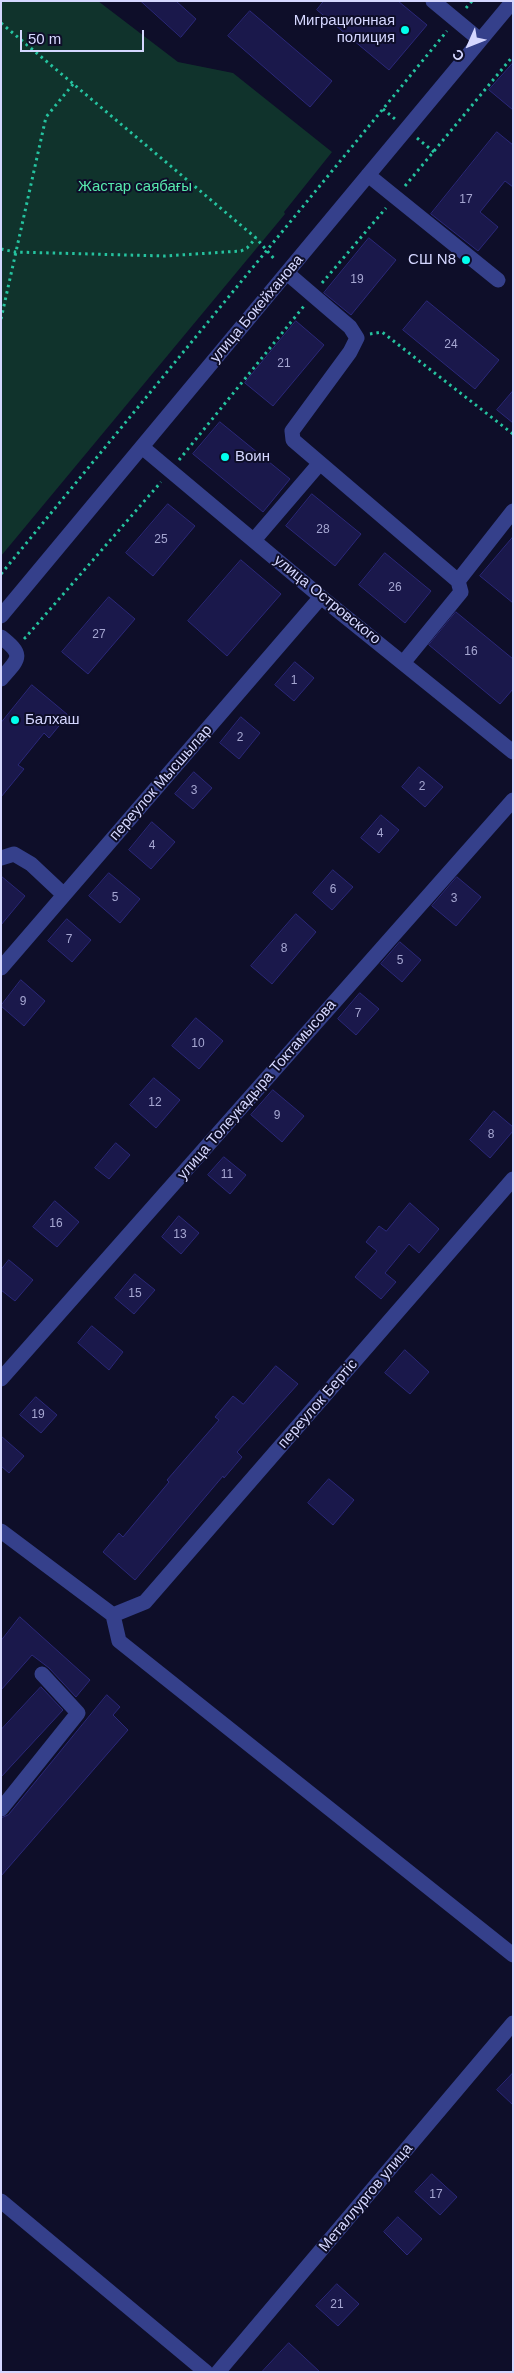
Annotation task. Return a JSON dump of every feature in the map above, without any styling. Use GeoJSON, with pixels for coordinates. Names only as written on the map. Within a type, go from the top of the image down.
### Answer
{"type":"FeatureCollection","features":[{"type":"Feature","properties":{"kind":"street"},"geometry":{"type":"LineString","coordinates":[[433,1],[480,40]]}},
{"type":"Feature","properties":{"kind":"street","name":"улица Бокейханова"},"geometry":{"type":"LineString","coordinates":[[1,616],[512,1]]}},
{"type":"Feature","properties":{"kind":"street"},"geometry":{"type":"LineString","coordinates":[[368,176],[498,280]]}},
{"type":"Feature","properties":{"kind":"street"},"geometry":{"type":"LineString","coordinates":[[287,273],[350,327],[357,338],[350,352],[292,430],[293,440],[458,581],[461,592],[403,663]]}},
{"type":"Feature","properties":{"kind":"street","name":"улица Островского"},"geometry":{"type":"LineString","coordinates":[[142,447],[321,597],[513,752]]}},
{"type":"Feature","properties":{"kind":"street"},"geometry":{"type":"LineString","coordinates":[[254,540],[320,463]]}},
{"type":"Feature","properties":{"kind":"street"},"geometry":{"type":"LineString","coordinates":[[458,581],[513,511]]}},
{"type":"Feature","properties":{"kind":"street","name":"переулок Мысшылар"},"geometry":{"type":"LineString","coordinates":[[1,968],[321,597]]}},
{"type":"Feature","properties":{"kind":"street"},"geometry":{"type":"LineString","coordinates":[[1,637],[16,648],[18,655],[15,662],[1,679]]}},
{"type":"Feature","properties":{"kind":"street","name":"улица Толеукадыра Токтамысова"},"geometry":{"type":"LineString","coordinates":[[1,1379],[513,800]]}},
{"type":"Feature","properties":{"kind":"street"},"geometry":{"type":"LineString","coordinates":[[1,858],[14,854],[31,864],[64,896]]}},
{"type":"Feature","properties":{"kind":"street","name":"переулок Бертіс"},"geometry":{"type":"LineString","coordinates":[[113,1615],[145,1602],[513,1179]]}},
{"type":"Feature","properties":{"kind":"street"},"geometry":{"type":"LineString","coordinates":[[1,1531],[113,1615],[119,1641],[513,1955]]}},
{"type":"Feature","properties":{"kind":"street"},"geometry":{"type":"LineString","coordinates":[[1,1809],[78,1713],[42,1674]]}},
{"type":"Feature","properties":{"kind":"street","name":"Металлургов улица"},"geometry":{"type":"LineString","coordinates":[[218,2372],[513,2024]]}},
{"type":"Feature","properties":{"kind":"street"},"geometry":{"type":"LineString","coordinates":[[1,2201],[206,2372]]}},
{"type":"Feature","properties":{"kind":"path"},"geometry":{"type":"LineString","coordinates":[[1,574],[472,1]]}},
{"type":"Feature","properties":{"kind":"path"},"geometry":{"type":"LineString","coordinates":[[1,23],[256,238],[287,273]]}},
{"type":"Feature","properties":{"kind":"path"},"geometry":{"type":"LineString","coordinates":[[19,633],[26,638],[171,471],[312,295],[396,198],[513,56]]}},
{"type":"Feature","properties":{"kind":"path"},"geometry":{"type":"LineString","coordinates":[[1,319],[46,117],[74,84]]}},
{"type":"Feature","properties":{"kind":"path"},"geometry":{"type":"LineString","coordinates":[[1,249],[15,252],[164,256],[241,251],[247,248],[256,238]]}},
{"type":"Feature","properties":{"kind":"path"},"geometry":{"type":"LineString","coordinates":[[357,338],[382,332],[513,434]]}},
{"type":"Feature","properties":{"kind":"green space","name":"Жастар саябағы"},"geometry":{"type":"Polygon","coordinates":[[[1,1],[98,1],[178,62],[233,73],[332,152],[284,212],[285,214],[1,556],[1,1]]]}},
{"type":"Feature","properties":{"kind":"building"},"geometry":{"type":"Polygon","coordinates":[[[141,1],[176,1],[196,19],[181,37],[141,1]]]}},
{"type":"Feature","properties":{"kind":"building"},"geometry":{"type":"Polygon","coordinates":[[[324,1],[398,1],[427,25],[389,70],[317,10],[324,1]]]}},
{"type":"Feature","properties":{"kind":"building"},"geometry":{"type":"Polygon","coordinates":[[[250,11],[332,81],[310,107],[228,36],[250,11]]]}},
{"type":"Feature","properties":{"kind":"building"},"geometry":{"type":"Polygon","coordinates":[[[513,63],[513,110],[489,90],[513,63]]]}},
{"type":"Feature","properties":{"kind":"building"},"geometry":{"type":"Polygon","coordinates":[[[497,132],[513,145],[513,187],[505,181],[480,212],[498,227],[478,251],[431,214],[497,132]]]}},
{"type":"Feature","properties":{"kind":"building"},"geometry":{"type":"Polygon","coordinates":[[[369,238],[396,260],[351,315],[324,293],[369,238]]]}},
{"type":"Feature","properties":{"kind":"building"},"geometry":{"type":"Polygon","coordinates":[[[427,301],[499,360],[475,389],[403,330],[427,301]]]}},
{"type":"Feature","properties":{"kind":"building"},"geometry":{"type":"Polygon","coordinates":[[[296,321],[324,345],[273,406],[245,383],[296,321]]]}},
{"type":"Feature","properties":{"kind":"building"},"geometry":{"type":"Polygon","coordinates":[[[513,391],[513,423],[497,410],[513,391]]]}},
{"type":"Feature","properties":{"kind":"building"},"geometry":{"type":"Polygon","coordinates":[[[220,422],[290,479],[263,512],[193,454],[220,422]]]}},
{"type":"Feature","properties":{"kind":"building"},"geometry":{"type":"Polygon","coordinates":[[[312,494],[361,534],[335,566],[286,526],[312,494]]]}},
{"type":"Feature","properties":{"kind":"building"},"geometry":{"type":"Polygon","coordinates":[[[168,504],[195,526],[153,576],[126,553],[168,504]]]}},
{"type":"Feature","properties":{"kind":"building"},"geometry":{"type":"Polygon","coordinates":[[[513,537],[513,603],[480,576],[513,537]]]}},
{"type":"Feature","properties":{"kind":"building"},"geometry":{"type":"Polygon","coordinates":[[[385,553],[431,591],[405,623],[359,585],[385,553]]]}},
{"type":"Feature","properties":{"kind":"building"},"geometry":{"type":"Polygon","coordinates":[[[241,560],[281,594],[227,656],[188,621],[241,560]]]}},
{"type":"Feature","properties":{"kind":"building"},"geometry":{"type":"Polygon","coordinates":[[[109,597],[135,619],[88,674],[62,652],[109,597]]]}},
{"type":"Feature","properties":{"kind":"building"},"geometry":{"type":"Polygon","coordinates":[[[456,612],[513,659],[513,689],[500,704],[429,645],[456,612]]]}},
{"type":"Feature","properties":{"kind":"building"},"geometry":{"type":"Polygon","coordinates":[[[295,662],[314,678],[294,701],[275,685],[295,662]]]}},
{"type":"Feature","properties":{"kind":"building"},"geometry":{"type":"Polygon","coordinates":[[[32,685],[68,715],[49,738],[44,733],[18,765],[24,769],[1,797],[1,723],[32,685]]]}},
{"type":"Feature","properties":{"kind":"building"},"geometry":{"type":"Polygon","coordinates":[[[241,717],[260,733],[239,759],[220,743],[241,717]]]}},
{"type":"Feature","properties":{"kind":"building"},"geometry":{"type":"Polygon","coordinates":[[[419,767],[443,787],[425,807],[402,787],[419,767]]]}},
{"type":"Feature","properties":{"kind":"building"},"geometry":{"type":"Polygon","coordinates":[[[194,772],[212,788],[193,809],[175,794],[194,772]]]}},
{"type":"Feature","properties":{"kind":"building"},"geometry":{"type":"Polygon","coordinates":[[[381,815],[399,830],[379,853],[361,838],[381,815]]]}},
{"type":"Feature","properties":{"kind":"building"},"geometry":{"type":"Polygon","coordinates":[[[152,822],[175,842],[151,869],[129,850],[152,822]]]}},
{"type":"Feature","properties":{"kind":"building"},"geometry":{"type":"Polygon","coordinates":[[[333,870],[353,887],[332,910],[313,893],[333,870]]]}},
{"type":"Feature","properties":{"kind":"building"},"geometry":{"type":"Polygon","coordinates":[[[109,873],[140,899],[120,923],[89,896],[109,873]]]}},
{"type":"Feature","properties":{"kind":"building"},"geometry":{"type":"Polygon","coordinates":[[[1,876],[25,896],[1,925],[1,876]]]}},
{"type":"Feature","properties":{"kind":"building"},"geometry":{"type":"Polygon","coordinates":[[[457,877],[481,897],[456,926],[432,906],[457,877]]]}},
{"type":"Feature","properties":{"kind":"building"},"geometry":{"type":"Polygon","coordinates":[[[296,914],[316,932],[272,984],[251,966],[296,914]]]}},
{"type":"Feature","properties":{"kind":"building"},"geometry":{"type":"Polygon","coordinates":[[[67,919],[91,940],[72,962],[48,941],[67,919]]]}},
{"type":"Feature","properties":{"kind":"building"},"geometry":{"type":"Polygon","coordinates":[[[400,942],[421,960],[402,982],[381,964],[400,942]]]}},
{"type":"Feature","properties":{"kind":"building"},"geometry":{"type":"Polygon","coordinates":[[[21,980],[45,1001],[24,1026],[1,1006],[21,980]]]}},
{"type":"Feature","properties":{"kind":"building"},"geometry":{"type":"Polygon","coordinates":[[[360,993],[379,1009],[356,1035],[338,1019],[360,993]]]}},
{"type":"Feature","properties":{"kind":"building"},"geometry":{"type":"Polygon","coordinates":[[[196,1018],[223,1041],[199,1069],[172,1046],[196,1018]]]}},
{"type":"Feature","properties":{"kind":"building"},"geometry":{"type":"Polygon","coordinates":[[[154,1078],[180,1100],[156,1128],[130,1105],[154,1078]]]}},
{"type":"Feature","properties":{"kind":"building"},"geometry":{"type":"Polygon","coordinates":[[[273,1090],[304,1116],[282,1142],[251,1115],[273,1090]]]}},
{"type":"Feature","properties":{"kind":"building"},"geometry":{"type":"Polygon","coordinates":[[[494,1111],[513,1127],[513,1131],[490,1158],[470,1140],[494,1111]]]}},
{"type":"Feature","properties":{"kind":"building"},"geometry":{"type":"Polygon","coordinates":[[[116,1143],[130,1155],[109,1179],[95,1168],[116,1143]]]}},
{"type":"Feature","properties":{"kind":"building"},"geometry":{"type":"Polygon","coordinates":[[[224,1157],[246,1175],[230,1194],[208,1175],[224,1157]]]}},
{"type":"Feature","properties":{"kind":"building"},"geometry":{"type":"Polygon","coordinates":[[[55,1201],[79,1222],[57,1247],[33,1227],[55,1201]]]}},
{"type":"Feature","properties":{"kind":"building"},"geometry":{"type":"Polygon","coordinates":[[[410,1203],[439,1229],[419,1253],[409,1244],[385,1273],[396,1282],[381,1299],[355,1277],[377,1251],[366,1242],[379,1226],[386,1231],[410,1203]]]}},
{"type":"Feature","properties":{"kind":"building"},"geometry":{"type":"Polygon","coordinates":[[[179,1216],[199,1233],[181,1254],[162,1237],[179,1216]]]}},
{"type":"Feature","properties":{"kind":"building"},"geometry":{"type":"Polygon","coordinates":[[[9,1260],[33,1280],[15,1301],[1,1290],[1,1270],[9,1260]]]}},
{"type":"Feature","properties":{"kind":"building"},"geometry":{"type":"Polygon","coordinates":[[[135,1274],[155,1290],[134,1314],[115,1298],[135,1274]]]}},
{"type":"Feature","properties":{"kind":"building"},"geometry":{"type":"Polygon","coordinates":[[[92,1326],[123,1352],[109,1370],[78,1343],[92,1326]]]}},
{"type":"Feature","properties":{"kind":"building"},"geometry":{"type":"Polygon","coordinates":[[[405,1350],[429,1372],[410,1394],[385,1373],[405,1350]]]}},
{"type":"Feature","properties":{"kind":"building"},"geometry":{"type":"Polygon","coordinates":[[[276,1366],[298,1384],[237,1452],[242,1457],[224,1478],[223,1476],[135,1580],[103,1552],[119,1533],[123,1537],[169,1482],[167,1480],[219,1420],[215,1417],[233,1396],[243,1404],[276,1366]]]}},
{"type":"Feature","properties":{"kind":"building"},"geometry":{"type":"Polygon","coordinates":[[[36,1397],[57,1415],[41,1433],[20,1415],[36,1397]]]}},
{"type":"Feature","properties":{"kind":"building"},"geometry":{"type":"Polygon","coordinates":[[[1,1436],[24,1456],[9,1473],[1,1466],[1,1436]]]}},
{"type":"Feature","properties":{"kind":"building"},"geometry":{"type":"Polygon","coordinates":[[[329,1479],[354,1500],[333,1525],[308,1503],[329,1479]]]}},
{"type":"Feature","properties":{"kind":"building"},"geometry":{"type":"Polygon","coordinates":[[[20,1617],[90,1680],[76,1697],[49,1668],[32,1655],[1,1690],[1,1641],[20,1617]]]}},
{"type":"Feature","properties":{"kind":"building"},"geometry":{"type":"Polygon","coordinates":[[[41,1687],[63,1710],[1,1777],[1,1730],[41,1687]]]}},
{"type":"Feature","properties":{"kind":"building"},"geometry":{"type":"Polygon","coordinates":[[[107,1695],[120,1707],[113,1715],[128,1730],[1,1876],[1,1818],[8,1815],[107,1695]]]}},
{"type":"Feature","properties":{"kind":"building"},"geometry":{"type":"Polygon","coordinates":[[[513,2073],[513,2105],[497,2090],[513,2073]]]}},
{"type":"Feature","properties":{"kind":"building"},"geometry":{"type":"Polygon","coordinates":[[[432,2174],[457,2197],[440,2215],[415,2192],[432,2174]]]}},
{"type":"Feature","properties":{"kind":"building"},"geometry":{"type":"Polygon","coordinates":[[[398,2217],[422,2239],[407,2255],[384,2232],[398,2217]]]}},
{"type":"Feature","properties":{"kind":"building"},"geometry":{"type":"Polygon","coordinates":[[[337,2284],[359,2304],[338,2326],[316,2306],[337,2284]]]}},
{"type":"Feature","properties":{"kind":"building"},"geometry":{"type":"Polygon","coordinates":[[[289,2343],[320,2372],[262,2372],[289,2343]]]}},
{"type":"Feature","properties":{"kind":"place","name":"Миграционная полиция"},"geometry":{"type":"Point","coordinates":[405,30]}},
{"type":"Feature","properties":{"kind":"place","name":"СШ N8"},"geometry":{"type":"Point","coordinates":[466,260]}},
{"type":"Feature","properties":{"kind":"place","name":"Воин"},"geometry":{"type":"Point","coordinates":[225,457]}},
{"type":"Feature","properties":{"kind":"place","name":"Балхаш"},"geometry":{"type":"Point","coordinates":[15,720]}}]}
